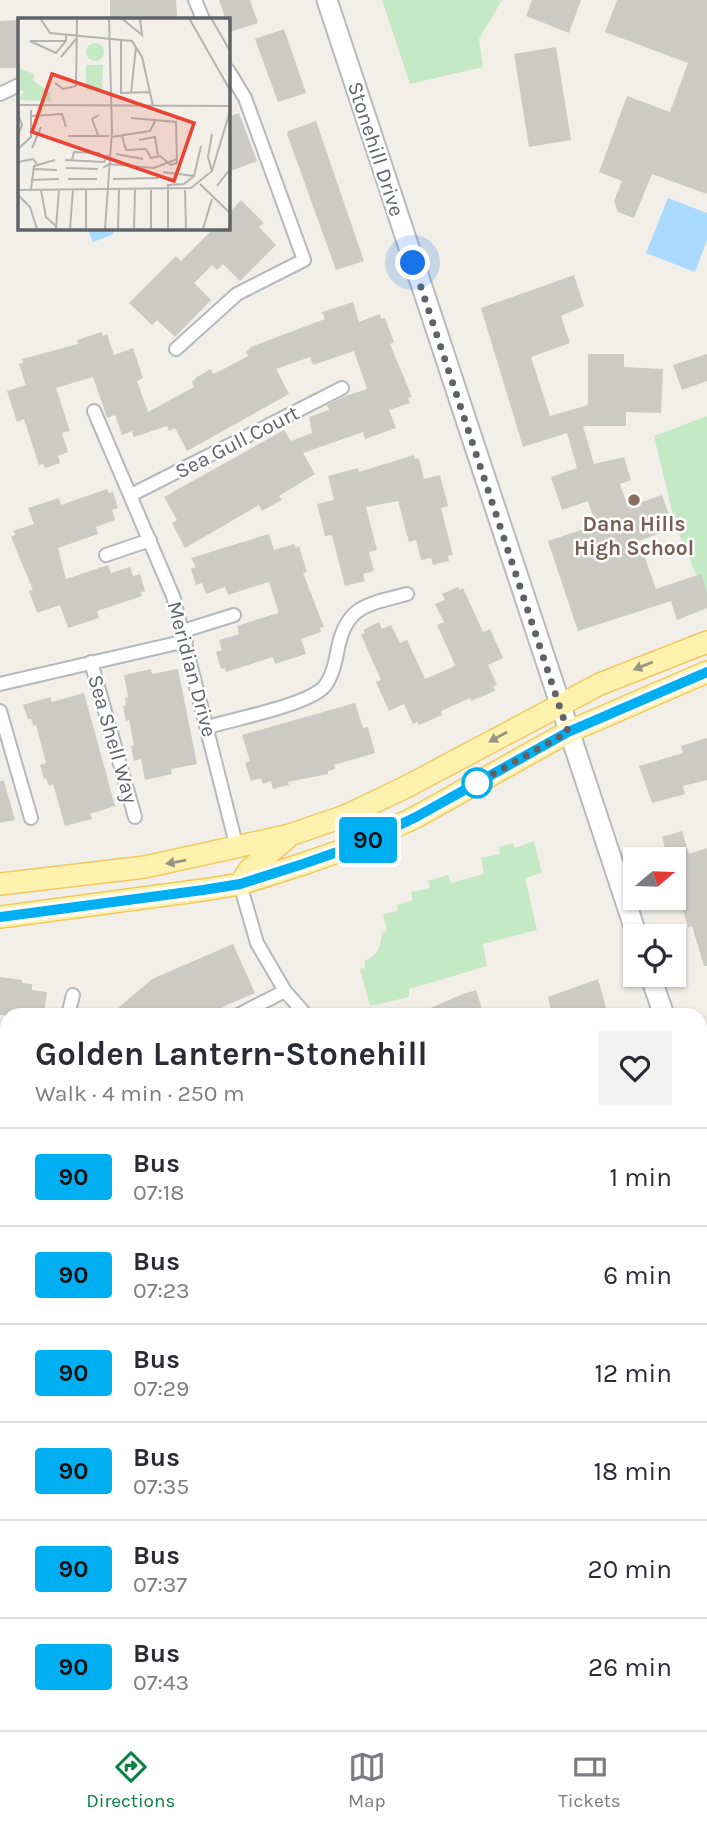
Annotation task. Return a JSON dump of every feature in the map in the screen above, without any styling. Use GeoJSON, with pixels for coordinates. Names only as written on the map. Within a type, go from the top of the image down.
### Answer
{"type":"FeatureCollection","features":[{"type":"Feature","properties":{"kind":"main road","name":"Stonehill Drive"},"geometry":{"type":"LineString","coordinates":[[327,0],[633,924]]}},
{"type":"Feature","properties":{"kind":"main road"},"geometry":{"type":"LineString","coordinates":[[0,884],[145,867],[290,835],[345,816],[405,787],[558,704],[617,676],[707,642]]}},
{"type":"Feature","properties":{"kind":"main road"},"geometry":{"type":"LineString","coordinates":[[0,917],[240,884],[357,845],[416,817],[568,732],[707,672]]}},
{"type":"Feature","properties":{"kind":"main road"},"geometry":{"type":"LineString","coordinates":[[240,884],[250,869],[290,835]]}},
{"type":"Feature","properties":{"kind":"main road"},"geometry":{"type":"LineString","coordinates":[[203,890],[213,870],[237,848]]}},
{"type":"Feature","properties":{"kind":"main road"},"geometry":{"type":"LineString","coordinates":[[654,987],[662,1008]]}},
{"type":"Feature","properties":{"kind":"street"},"geometry":{"type":"LineString","coordinates":[[195,0],[202,18]]}},
{"type":"Feature","properties":{"kind":"street"},"geometry":{"type":"LineString","coordinates":[[176,349],[237,294],[304,260],[245,98],[229,72]]}},
{"type":"Feature","properties":{"kind":"street"},"geometry":{"type":"LineString","coordinates":[[0,94],[18,85]]}},
{"type":"Feature","properties":{"kind":"street","name":"Sea Gull Court"},"geometry":{"type":"LineString","coordinates":[[131,495],[342,388]]}},
{"type":"Feature","properties":{"kind":"street","name":"Meridian Drive"},"geometry":{"type":"LineString","coordinates":[[94,411],[150,540],[184,636],[237,848]]}},
{"type":"Feature","properties":{"kind":"street"},"geometry":{"type":"LineString","coordinates":[[106,555],[150,540]]}},
{"type":"Feature","properties":{"kind":"street"},"geometry":{"type":"LineString","coordinates":[[208,727],[310,698],[325,686],[335,664],[341,629],[351,614],[369,604],[407,594]]}},
{"type":"Feature","properties":{"kind":"street"},"geometry":{"type":"LineString","coordinates":[[0,684],[184,636],[234,615]]}},
{"type":"Feature","properties":{"kind":"street","name":"Sea Shell Way"},"geometry":{"type":"LineString","coordinates":[[91,662],[135,817]]}},
{"type":"Feature","properties":{"kind":"street"},"geometry":{"type":"LineString","coordinates":[[0,711],[30,818]]}},
{"type":"Feature","properties":{"kind":"street"},"geometry":{"type":"LineString","coordinates":[[240,884],[257,943],[285,991],[300,1008]]}},
{"type":"Feature","properties":{"kind":"street"},"geometry":{"type":"LineString","coordinates":[[0,906],[30,912]]}},
{"type":"Feature","properties":{"kind":"street"},"geometry":{"type":"LineString","coordinates":[[252,1008],[285,991]]}},
{"type":"Feature","properties":{"kind":"street"},"geometry":{"type":"LineString","coordinates":[[70,1008],[73,995]]}},
{"type":"Feature","properties":{"kind":"green space"},"geometry":{"type":"Polygon","coordinates":[[[382,0],[502,0],[479,39],[483,67],[410,84],[382,0]]]}},
{"type":"Feature","properties":{"kind":"green space"},"geometry":{"type":"Polygon","coordinates":[[[707,416],[707,600],[676,527],[654,436],[707,416]]]}},
{"type":"Feature","properties":{"kind":"green space"},"geometry":{"type":"Polygon","coordinates":[[[534,841],[542,873],[525,878],[537,930],[483,944],[487,966],[409,989],[409,997],[370,1006],[360,969],[365,968],[365,961],[376,953],[382,932],[387,931],[383,914],[398,911],[397,905],[413,900],[411,892],[430,888],[428,881],[448,875],[451,883],[484,874],[481,858],[500,854],[499,847],[513,843],[515,848],[534,841]]]}},
{"type":"Feature","properties":{"kind":"water"},"geometry":{"type":"Polygon","coordinates":[[[668,198],[707,213],[707,240],[695,272],[646,253],[668,198]]]}},
{"type":"Feature","properties":{"kind":"water"},"geometry":{"type":"Polygon","coordinates":[[[87,229],[112,229],[114,234],[93,242],[87,229]]]}},
{"type":"Feature","properties":{"kind":"building"},"geometry":{"type":"Polygon","coordinates":[[[110,0],[176,0],[175,18],[110,18],[110,0]]]}},
{"type":"Feature","properties":{"kind":"building"},"geometry":{"type":"Polygon","coordinates":[[[219,0],[250,0],[258,23],[230,32],[229,18],[225,18],[219,0]]]}},
{"type":"Feature","properties":{"kind":"building"},"geometry":{"type":"Polygon","coordinates":[[[532,0],[581,0],[569,33],[526,16],[532,0]]]}},
{"type":"Feature","properties":{"kind":"building"},"geometry":{"type":"Polygon","coordinates":[[[617,0],[707,0],[707,194],[652,174],[634,218],[618,212],[614,201],[622,181],[599,172],[627,96],[670,112],[688,63],[605,32],[617,0]]]}},
{"type":"Feature","properties":{"kind":"building"},"geometry":{"type":"Polygon","coordinates":[[[17,20],[16,68],[0,68],[0,21],[17,20]]]}},
{"type":"Feature","properties":{"kind":"building"},"geometry":{"type":"Polygon","coordinates":[[[284,29],[306,93],[278,102],[255,39],[284,29]]]}},
{"type":"Feature","properties":{"kind":"building"},"geometry":{"type":"Polygon","coordinates":[[[556,47],[571,140],[529,147],[514,54],[556,47]]]}},
{"type":"Feature","properties":{"kind":"building"},"geometry":{"type":"Polygon","coordinates":[[[239,113],[257,161],[229,172],[229,117],[239,113]]]}},
{"type":"Feature","properties":{"kind":"building"},"geometry":{"type":"Polygon","coordinates":[[[316,121],[364,261],[336,270],[287,134],[288,131],[316,121]]]}},
{"type":"Feature","properties":{"kind":"building"},"geometry":{"type":"Polygon","coordinates":[[[241,200],[264,223],[259,227],[276,245],[240,281],[223,264],[217,270],[212,265],[194,283],[211,300],[175,337],[157,320],[152,325],[129,303],[176,256],[181,261],[213,229],[229,229],[229,213],[241,200]]]}},
{"type":"Feature","properties":{"kind":"building"},"geometry":{"type":"Polygon","coordinates":[[[574,275],[584,306],[561,316],[570,343],[531,357],[550,416],[588,405],[588,354],[624,354],[624,367],[663,369],[661,413],[626,412],[626,426],[583,426],[594,464],[624,457],[631,480],[620,484],[628,507],[662,495],[674,528],[639,541],[656,589],[701,574],[707,593],[707,608],[677,620],[671,601],[578,631],[548,541],[596,525],[588,501],[562,510],[551,477],[577,468],[567,433],[523,447],[481,308],[574,275]]]}},
{"type":"Feature","properties":{"kind":"building"},"geometry":{"type":"Polygon","coordinates":[[[353,302],[359,322],[380,314],[381,319],[385,318],[394,342],[390,344],[412,397],[408,398],[410,403],[389,410],[396,428],[365,439],[363,432],[303,453],[315,474],[279,496],[282,500],[262,511],[259,505],[185,548],[172,523],[177,520],[164,497],[284,430],[291,441],[312,433],[309,417],[329,410],[327,405],[367,389],[354,351],[313,365],[310,357],[276,369],[289,394],[187,451],[175,428],[169,431],[167,426],[134,437],[132,431],[122,435],[115,415],[107,418],[93,377],[56,388],[70,431],[62,433],[68,452],[58,456],[60,463],[45,468],[43,464],[39,465],[24,419],[17,422],[7,391],[26,385],[19,364],[23,363],[22,359],[78,344],[77,340],[101,332],[103,336],[107,334],[114,355],[133,348],[143,378],[137,381],[148,412],[194,387],[192,382],[211,369],[213,374],[248,356],[246,352],[251,347],[325,319],[322,312],[353,302]]]}},
{"type":"Feature","properties":{"kind":"building"},"geometry":{"type":"Polygon","coordinates":[[[707,354],[707,381],[682,390],[673,365],[707,354]]]}},
{"type":"Feature","properties":{"kind":"building"},"geometry":{"type":"Polygon","coordinates":[[[414,455],[415,459],[419,458],[424,479],[440,475],[448,506],[441,508],[453,555],[448,556],[449,561],[433,565],[431,558],[421,560],[416,540],[409,542],[398,501],[366,507],[377,550],[369,552],[374,571],[363,574],[365,581],[345,586],[332,535],[325,536],[317,504],[334,500],[328,476],[358,468],[359,472],[414,455]]]}},
{"type":"Feature","properties":{"kind":"building"},"geometry":{"type":"Polygon","coordinates":[[[107,489],[109,493],[113,492],[118,508],[112,510],[115,520],[96,527],[98,534],[58,548],[66,579],[108,565],[111,573],[130,567],[133,576],[140,574],[145,591],[141,592],[142,596],[97,611],[99,618],[68,628],[60,605],[37,613],[29,591],[33,590],[11,537],[15,535],[13,531],[34,524],[28,508],[59,498],[61,505],[107,489]]]}},
{"type":"Feature","properties":{"kind":"building"},"geometry":{"type":"Polygon","coordinates":[[[269,534],[274,550],[294,544],[296,548],[299,546],[307,572],[303,573],[324,627],[320,628],[321,632],[301,639],[306,654],[275,664],[273,657],[226,672],[225,668],[221,669],[216,652],[222,650],[219,640],[239,634],[237,626],[278,613],[278,610],[269,582],[228,595],[225,587],[206,594],[202,583],[196,585],[191,569],[196,567],[191,558],[269,534]]]}},
{"type":"Feature","properties":{"kind":"building"},"geometry":{"type":"Polygon","coordinates":[[[458,587],[459,590],[463,588],[483,632],[490,629],[503,658],[488,665],[497,685],[493,687],[495,691],[471,701],[470,698],[419,725],[417,722],[413,724],[404,704],[389,711],[376,682],[381,680],[361,635],[365,633],[363,630],[379,622],[382,629],[391,625],[400,643],[407,640],[425,679],[451,668],[455,665],[437,625],[444,622],[435,604],[445,600],[442,594],[458,587]]]}},
{"type":"Feature","properties":{"kind":"building"},"geometry":{"type":"Polygon","coordinates":[[[151,669],[152,674],[178,669],[197,764],[171,769],[172,774],[145,780],[141,759],[134,761],[129,720],[126,721],[123,706],[126,705],[125,698],[128,697],[124,675],[151,669]]]}},
{"type":"Feature","properties":{"kind":"building"},"geometry":{"type":"Polygon","coordinates":[[[84,693],[115,806],[90,814],[92,819],[65,826],[53,784],[49,786],[46,778],[44,779],[40,765],[46,763],[36,725],[33,726],[31,719],[28,719],[23,705],[50,697],[52,702],[84,693]]]}},
{"type":"Feature","properties":{"kind":"building"},"geometry":{"type":"Polygon","coordinates":[[[355,703],[363,728],[368,727],[375,753],[334,765],[335,769],[328,771],[328,774],[288,782],[289,785],[273,789],[271,781],[263,784],[261,778],[251,781],[245,763],[250,761],[242,735],[355,703]]]}},
{"type":"Feature","properties":{"kind":"building"},"geometry":{"type":"Polygon","coordinates":[[[707,738],[707,780],[683,786],[685,794],[652,803],[639,766],[683,753],[681,746],[707,738]]]}},
{"type":"Feature","properties":{"kind":"building"},"geometry":{"type":"Polygon","coordinates":[[[0,781],[4,781],[15,820],[0,823],[0,781]]]}},
{"type":"Feature","properties":{"kind":"building"},"geometry":{"type":"Polygon","coordinates":[[[682,831],[689,854],[707,848],[707,966],[704,966],[692,926],[688,927],[683,910],[686,910],[686,847],[665,847],[662,837],[682,831]]]}},
{"type":"Feature","properties":{"kind":"building"},"geometry":{"type":"Polygon","coordinates":[[[233,944],[255,993],[220,1008],[118,1008],[152,979],[233,944]]]}},
{"type":"Feature","properties":{"kind":"building"},"geometry":{"type":"Polygon","coordinates":[[[0,977],[22,980],[22,983],[32,984],[32,990],[47,992],[45,1008],[0,1008],[0,977]]]}},
{"type":"Feature","properties":{"kind":"building"},"geometry":{"type":"Polygon","coordinates":[[[598,979],[606,1008],[550,1008],[548,997],[598,979]]]}},
{"type":"Feature","properties":{"kind":"building"},"geometry":{"type":"Polygon","coordinates":[[[476,990],[482,1008],[430,1008],[476,990]]]}},
{"type":"Feature","properties":{"kind":"bus line","name":"90"},"geometry":{"type":"LineString","coordinates":[[0,917],[240,884],[303,864],[357,845],[416,817],[568,732],[707,672]]}},
{"type":"Feature","properties":{"kind":"place","name":"Dana Hills High School"},"geometry":{"type":"Point","coordinates":[634,500]}},
{"type":"Feature","properties":{"kind":"route"},"geometry":{"type":"LineString","coordinates":[[413,263],[568,732],[477,783]]}}]}
